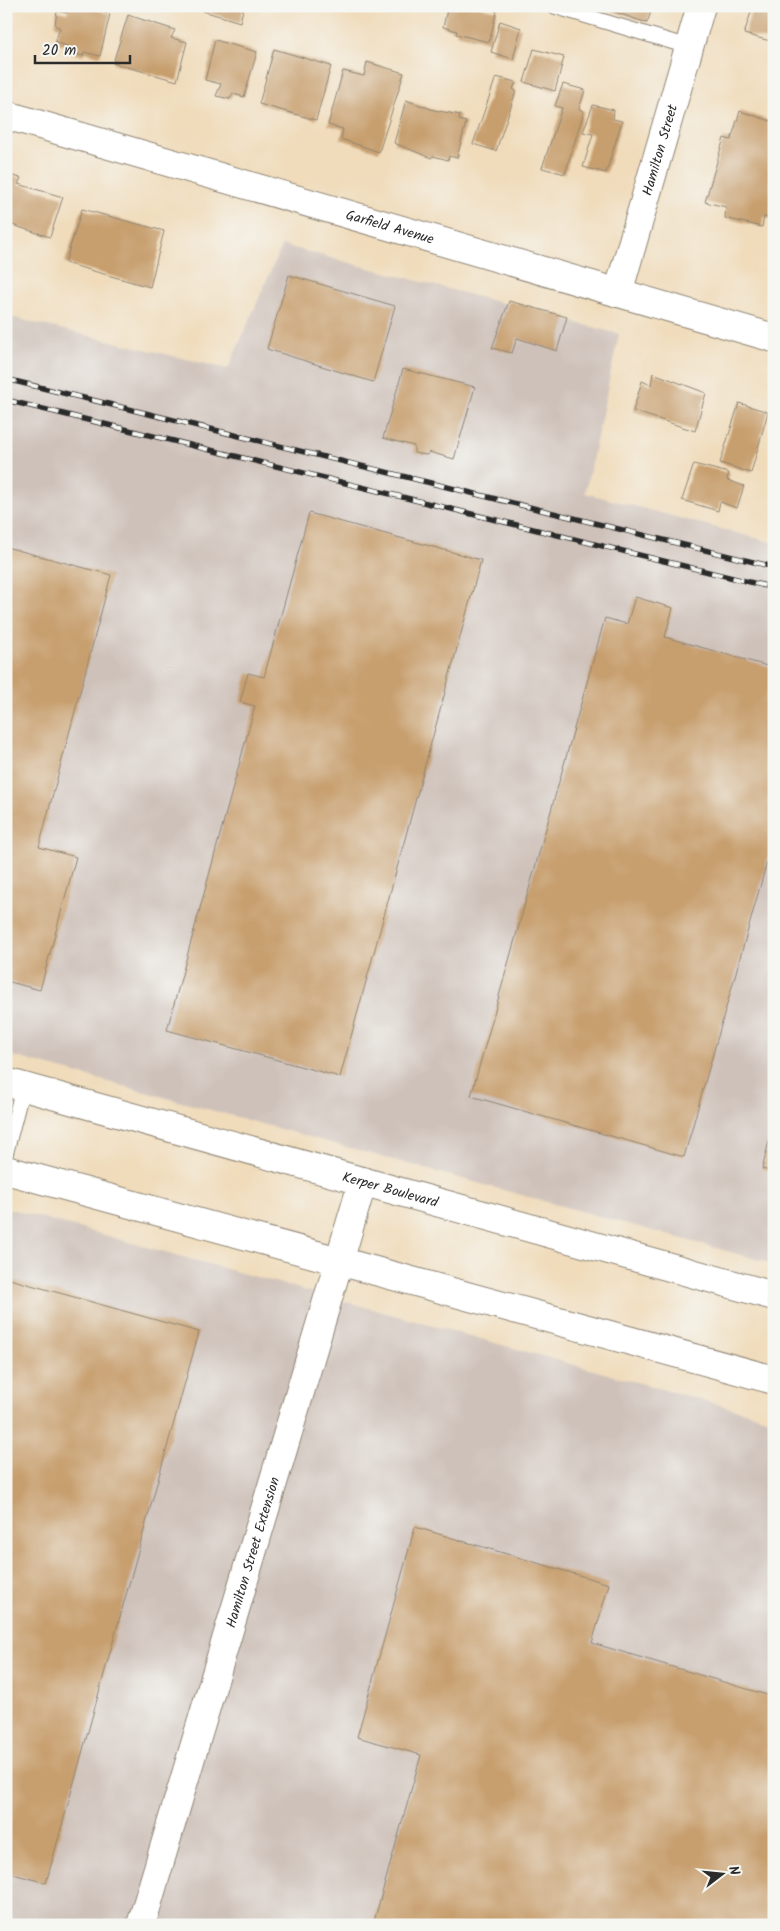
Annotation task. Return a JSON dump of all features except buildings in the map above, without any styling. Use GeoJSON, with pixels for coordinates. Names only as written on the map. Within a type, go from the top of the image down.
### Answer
{"type":"FeatureCollection","features":[{"type":"Feature","properties":{"kind":"street","name":"Hamilton Street"},"geometry":{"type":"LineString","coordinates":[[618,293],[701,6]]}},
{"type":"Feature","properties":{"kind":"street","name":"Garfield Avenue"},"geometry":{"type":"LineString","coordinates":[[6,115],[774,338]]}},
{"type":"Feature","properties":{"kind":"street","name":"Kerper Boulevard"},"geometry":{"type":"LineString","coordinates":[[15,1084],[774,1296]]}},
{"type":"Feature","properties":{"kind":"street"},"geometry":{"type":"LineString","coordinates":[[6,1170],[774,1380]]}},
{"type":"Feature","properties":{"kind":"street","name":"Hamilton Street Extension"},"geometry":{"type":"LineString","coordinates":[[141,1925],[363,1181]]}},
{"type":"Feature","properties":{"kind":"lane"},"geometry":{"type":"LineString","coordinates":[[553,6],[689,47]]}},
{"type":"Feature","properties":{"kind":"lane"},"geometry":{"type":"LineString","coordinates":[[6,1153],[15,1084]]}},
{"type":"Feature","properties":{"kind":"shaded area"},"geometry":{"type":"Polygon","coordinates":[[[282,245],[619,334],[585,493],[774,543],[774,1264],[6,1054],[6,316],[228,369],[282,245]]]}},
{"type":"Feature","properties":{"kind":"shaded area"},"geometry":{"type":"Polygon","coordinates":[[[6,1208],[774,1420],[774,1925],[6,1925],[6,1208]]]}},
{"type":"Feature","properties":{"kind":"railway"},"geometry":{"type":"LineString","coordinates":[[6,379],[774,567]]}},
{"type":"Feature","properties":{"kind":"railway"},"geometry":{"type":"LineString","coordinates":[[6,400],[774,588]]}}]}
